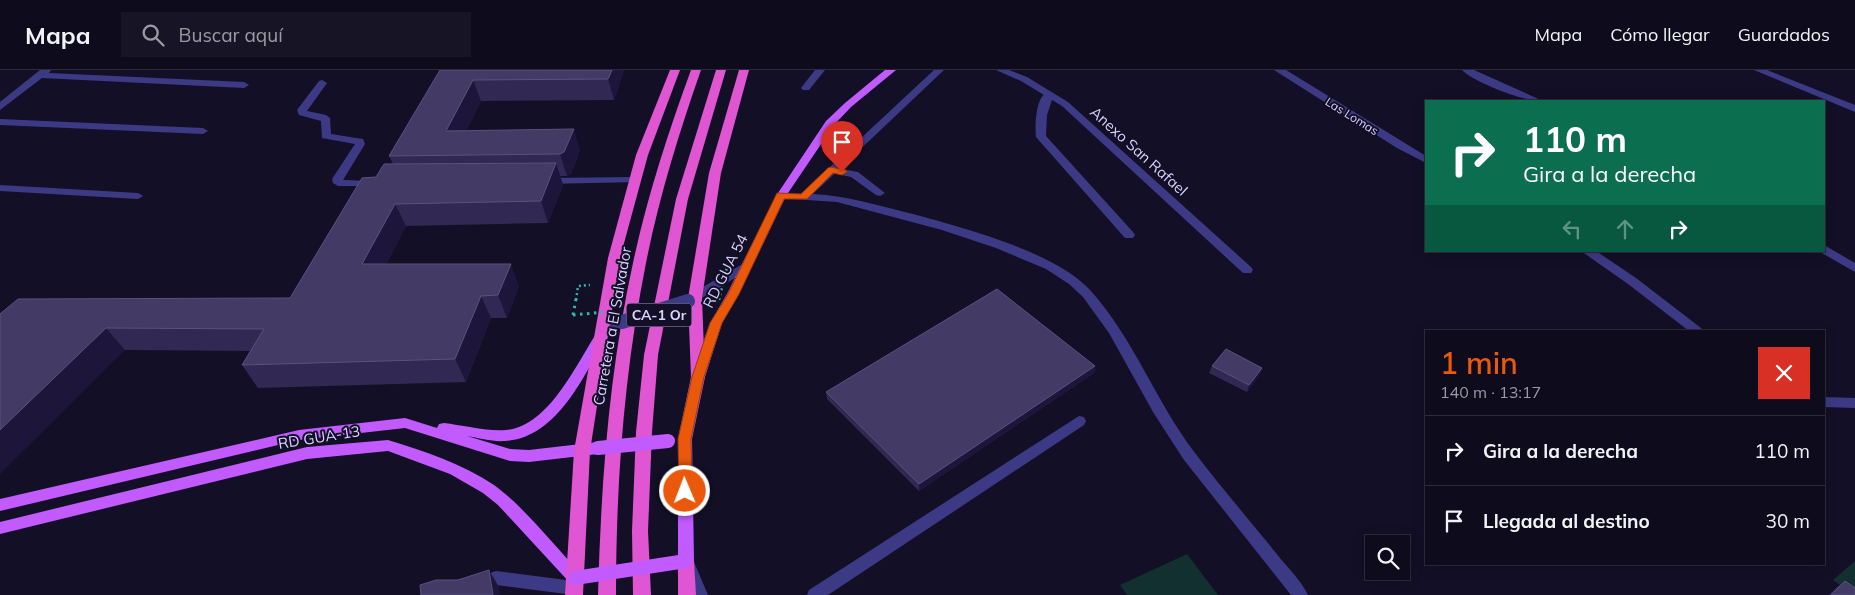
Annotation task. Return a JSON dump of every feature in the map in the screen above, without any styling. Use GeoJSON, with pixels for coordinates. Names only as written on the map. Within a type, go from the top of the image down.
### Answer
{"type":"FeatureCollection","features":[{"type":"Feature","properties":{"kind":"highway"},"geometry":{"type":"LineString","coordinates":[[574,587],[603,331],[614,258],[650,132],[675,70]]}},
{"type":"Feature","properties":{"kind":"highway","name":"Carretera a El Salvador"},"geometry":{"type":"LineString","coordinates":[[607,595],[606,536],[613,436],[621,362],[646,234],[665,156],[696,70]]}},
{"type":"Feature","properties":{"kind":"highway","name":"CA-1 Or"},"geometry":{"type":"LineString","coordinates":[[642,595],[640,531],[644,432],[651,355],[682,198],[721,70]]}},
{"type":"Feature","properties":{"kind":"highway"},"geometry":{"type":"LineString","coordinates":[[698,377],[692,300],[715,173],[744,70]]}},
{"type":"Feature","properties":{"kind":"highway"},"geometry":{"type":"LineString","coordinates":[[686,561],[688,595]]}},
{"type":"Feature","properties":{"kind":"main road","name":"RD GUA 54"},"geometry":{"type":"LineString","coordinates":[[686,561],[685,439],[698,377],[716,323],[733,294],[781,196],[830,123],[848,105],[891,70]]}},
{"type":"Feature","properties":{"kind":"main road"},"geometry":{"type":"LineString","coordinates":[[405,423],[494,436],[514,435],[525,431],[540,422],[562,397],[603,331]]}},
{"type":"Feature","properties":{"kind":"main road","name":"RD GUA-13"},"geometry":{"type":"LineString","coordinates":[[0,505],[300,435],[405,423],[510,455],[529,456],[685,439]]}},
{"type":"Feature","properties":{"kind":"main road","name":"RD GUA-13"},"geometry":{"type":"LineString","coordinates":[[0,528],[307,453],[388,445],[455,470],[488,489],[503,501],[574,587]]}},
{"type":"Feature","properties":{"kind":"main road"},"geometry":{"type":"LineString","coordinates":[[574,587],[686,561]]}},
{"type":"Feature","properties":{"kind":"street"},"geometry":{"type":"LineString","coordinates":[[806,88],[820,70]]}},
{"type":"Feature","properties":{"kind":"street"},"geometry":{"type":"LineString","coordinates":[[804,197],[939,70]]}},
{"type":"Feature","properties":{"kind":"street","name":"Anexo San Rafael"},"geometry":{"type":"LineString","coordinates":[[1001,70],[1024,79],[1065,104],[1247,270]]}},
{"type":"Feature","properties":{"kind":"street","name":"Las Lomas"},"geometry":{"type":"LineString","coordinates":[[1279,70],[1400,146],[1425,159]]}},
{"type":"Feature","properties":{"kind":"street"},"geometry":{"type":"LineString","coordinates":[[1467,70],[1506,89],[1535,100]]}},
{"type":"Feature","properties":{"kind":"street"},"geometry":{"type":"LineString","coordinates":[[1759,70],[1855,109]]}},
{"type":"Feature","properties":{"kind":"street"},"geometry":{"type":"LineString","coordinates":[[0,107],[43,73],[244,85]]}},
{"type":"Feature","properties":{"kind":"street"},"geometry":{"type":"LineString","coordinates":[[322,83],[302,110],[303,113],[322,117],[326,120],[326,136],[359,141],[360,144],[337,179],[338,183],[383,184]]}},
{"type":"Feature","properties":{"kind":"street"},"geometry":{"type":"LineString","coordinates":[[1049,94],[1044,103],[1040,126],[1041,137],[1129,235]]}},
{"type":"Feature","properties":{"kind":"street"},"geometry":{"type":"LineString","coordinates":[[0,122],[203,131]]}},
{"type":"Feature","properties":{"kind":"street"},"geometry":{"type":"LineString","coordinates":[[831,170],[854,174],[880,193]]}},
{"type":"Feature","properties":{"kind":"street"},"geometry":{"type":"LineString","coordinates":[[538,181],[635,180]]}},
{"type":"Feature","properties":{"kind":"street"},"geometry":{"type":"LineString","coordinates":[[0,188],[138,196]]}},
{"type":"Feature","properties":{"kind":"street"},"geometry":{"type":"LineString","coordinates":[[781,196],[837,199],[946,227],[1000,245],[1050,266],[1073,281],[1086,294],[1114,330],[1158,408],[1189,456],[1300,595]]}},
{"type":"Feature","properties":{"kind":"street"},"geometry":{"type":"LineString","coordinates":[[1825,250],[1855,268]]}},
{"type":"Feature","properties":{"kind":"street"},"geometry":{"type":"LineString","coordinates":[[1588,252],[1632,281],[1696,330]]}},
{"type":"Feature","properties":{"kind":"street"},"geometry":{"type":"LineString","coordinates":[[603,331],[622,322],[692,300],[746,266]]}},
{"type":"Feature","properties":{"kind":"street"},"geometry":{"type":"LineString","coordinates":[[1825,402],[1855,403]]}},
{"type":"Feature","properties":{"kind":"street"},"geometry":{"type":"LineString","coordinates":[[815,595],[1078,421]]}},
{"type":"Feature","properties":{"kind":"street"},"geometry":{"type":"LineString","coordinates":[[686,561],[700,595]]}},
{"type":"Feature","properties":{"kind":"street"},"geometry":{"type":"LineString","coordinates":[[448,595],[496,578],[574,587]]}},
{"type":"Feature","properties":{"kind":"path"},"geometry":{"type":"LineString","coordinates":[[719,301],[727,267]]}},
{"type":"Feature","properties":{"kind":"path"},"geometry":{"type":"LineString","coordinates":[[573,315],[578,286]]}},
{"type":"Feature","properties":{"kind":"green space"},"geometry":{"type":"Polygon","coordinates":[[[1187,554],[1218,595],[1127,595],[1120,585],[1187,554]]]}},
{"type":"Feature","properties":{"kind":"green space"},"geometry":{"type":"Polygon","coordinates":[[[1855,561],[1855,595],[1854,595],[1833,580],[1855,561]]]}},
{"type":"Feature","properties":{"kind":"building"},"geometry":{"type":"Polygon","coordinates":[[[440,70],[612,70],[608,79],[473,80],[446,131],[574,129],[564,152],[560,154],[389,156],[440,70]]]}},
{"type":"Feature","properties":{"kind":"building"},"geometry":{"type":"Polygon","coordinates":[[[556,163],[541,201],[395,204],[362,264],[511,264],[498,295],[481,296],[455,359],[242,365],[264,329],[106,328],[0,430],[0,314],[18,299],[290,298],[362,178],[376,177],[384,164],[556,163]]]}},
{"type":"Feature","properties":{"kind":"building"},"geometry":{"type":"Polygon","coordinates":[[[997,289],[1095,366],[919,484],[826,392],[997,289]]]}},
{"type":"Feature","properties":{"kind":"building"},"geometry":{"type":"Polygon","coordinates":[[[1226,349],[1262,368],[1249,385],[1212,366],[1226,349]]]}},
{"type":"Feature","properties":{"kind":"building"},"geometry":{"type":"Polygon","coordinates":[[[489,570],[493,595],[421,595],[420,585],[436,580],[458,580],[489,570]]]}},
{"type":"Feature","properties":{"kind":"building"},"geometry":{"type":"Polygon","coordinates":[[[1845,581],[1855,588],[1855,595],[1831,595],[1845,581]]]}},
{"type":"Feature","properties":{"kind":"route"},"geometry":{"type":"LineString","coordinates":[[685,491],[685,439],[698,377],[716,323],[733,294],[781,196],[804,197],[831,170],[842,172]]}}]}
